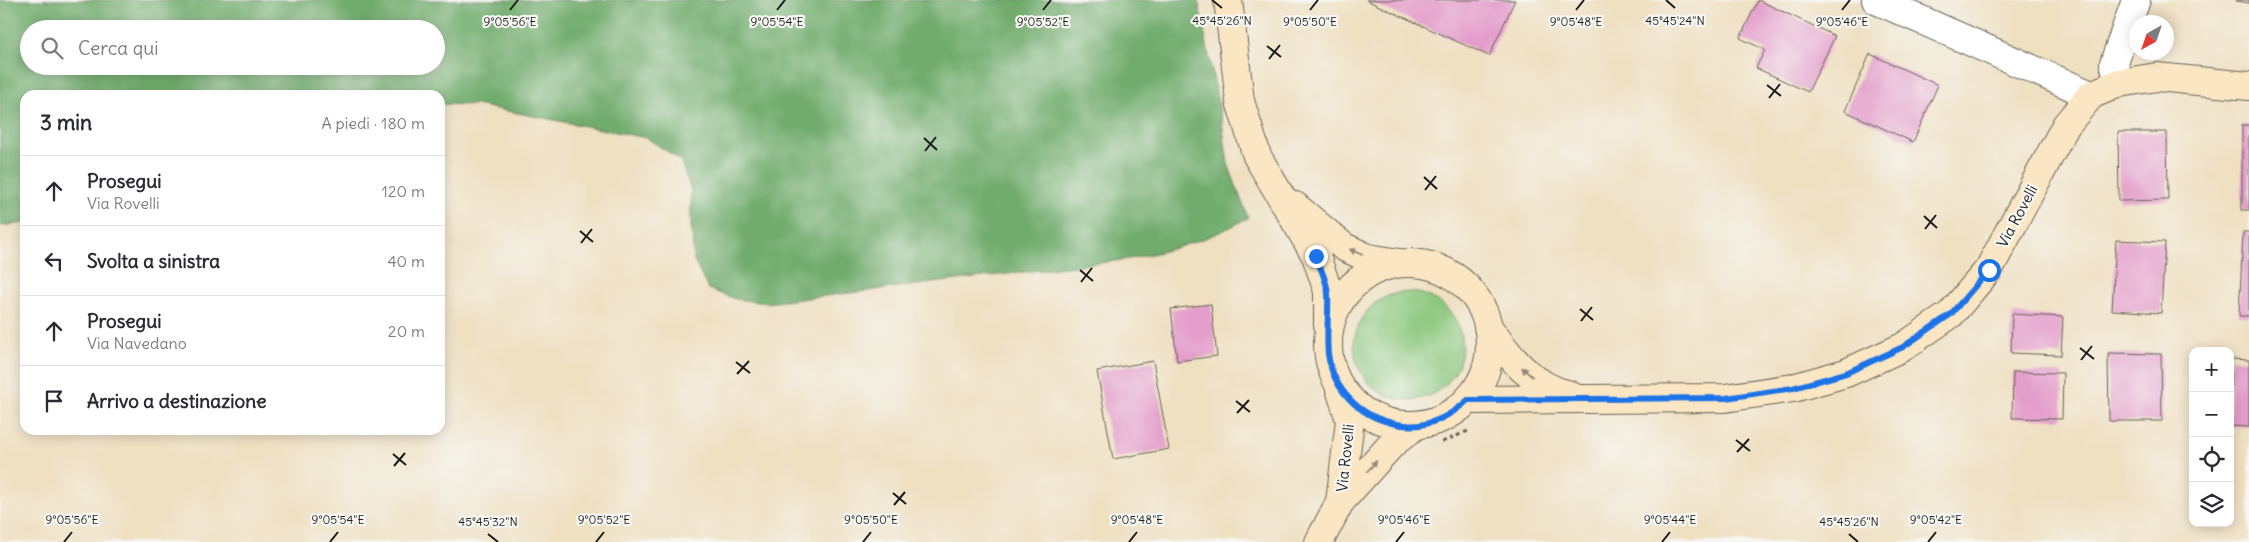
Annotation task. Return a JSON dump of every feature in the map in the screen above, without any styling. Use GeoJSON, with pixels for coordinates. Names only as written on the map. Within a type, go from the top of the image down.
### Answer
{"type":"FeatureCollection","features":[{"type":"Feature","properties":{"kind":"street"},"geometry":{"type":"LineString","coordinates":[[1228,0],[1240,101],[1257,156],[1278,193],[1316,256],[1328,291],[1328,354],[1339,385],[1350,400],[1372,416],[1398,425],[1431,423],[1445,417],[1468,400],[1478,387],[1487,366],[1490,342],[1488,326],[1482,308],[1471,292],[1457,279],[1441,270],[1422,264],[1368,258],[1344,247],[1278,193]]}},
{"type":"Feature","properties":{"kind":"street"},"geometry":{"type":"LineString","coordinates":[[1876,0],[2091,95]]}},
{"type":"Feature","properties":{"kind":"street"},"geometry":{"type":"LineString","coordinates":[[2120,83],[2114,63],[2136,0]]}},
{"type":"Feature","properties":{"kind":"street","name":"Via Rovelli"},"geometry":{"type":"LineString","coordinates":[[1468,400],[1726,398],[1793,388],[1846,373],[1903,347],[1951,314],[1989,270],[2066,125],[2091,95],[2120,83],[2157,77],[2249,86]]}},
{"type":"Feature","properties":{"kind":"street"},"geometry":{"type":"LineString","coordinates":[[1328,338],[1332,319],[1340,302],[1352,286],[1367,275],[1384,267],[1403,263]]}},
{"type":"Feature","properties":{"kind":"street","name":"Via Rovelli"},"geometry":{"type":"LineString","coordinates":[[1488,326],[1510,357],[1539,382],[1558,392],[1586,398]]}},
{"type":"Feature","properties":{"kind":"street","name":"Via Rovelli"},"geometry":{"type":"LineString","coordinates":[[1339,385],[1350,420],[1340,502]]}},
{"type":"Feature","properties":{"kind":"street","name":"Via Rovelli"},"geometry":{"type":"LineString","coordinates":[[1319,542],[1340,502],[1392,444],[1416,425]]}},
{"type":"Feature","properties":{"kind":"green space"},"geometry":{"type":"Polygon","coordinates":[[[0,0],[1198,0],[1222,122],[1228,164],[1248,218],[1203,239],[1156,253],[1123,260],[767,303],[735,299],[708,289],[694,261],[691,190],[680,160],[647,138],[476,105],[445,104],[445,90],[20,90],[20,224],[0,226],[0,0]]]}},
{"type":"Feature","properties":{"kind":"green space"},"geometry":{"type":"Polygon","coordinates":[[[1408,292],[1429,296],[1446,308],[1458,325],[1462,346],[1458,367],[1446,384],[1429,396],[1408,400],[1387,396],[1370,384],[1358,367],[1354,346],[1358,325],[1370,308],[1387,296],[1408,292]]]}},
{"type":"Feature","properties":{"kind":"building"},"geometry":{"type":"Polygon","coordinates":[[[1366,0],[1515,0],[1489,56],[1366,0]]]}},
{"type":"Feature","properties":{"kind":"building"},"geometry":{"type":"Polygon","coordinates":[[[1758,0],[1835,36],[1808,92],[1756,68],[1765,50],[1740,38],[1758,0]]]}},
{"type":"Feature","properties":{"kind":"building"},"geometry":{"type":"Polygon","coordinates":[[[2249,0],[2249,3],[2236,1],[2249,0]]]}},
{"type":"Feature","properties":{"kind":"building"},"geometry":{"type":"Polygon","coordinates":[[[1870,54],[1938,85],[1913,142],[1845,111],[1870,54]]]}},
{"type":"Feature","properties":{"kind":"building"},"geometry":{"type":"Polygon","coordinates":[[[2242,125],[2249,125],[2249,210],[2242,210],[2242,125]]]}},
{"type":"Feature","properties":{"kind":"building"},"geometry":{"type":"Polygon","coordinates":[[[2118,132],[2167,132],[2168,200],[2119,201],[2118,132]]]}},
{"type":"Feature","properties":{"kind":"building"},"geometry":{"type":"Polygon","coordinates":[[[2243,232],[2249,232],[2249,316],[2239,316],[2243,232]]]}},
{"type":"Feature","properties":{"kind":"building"},"geometry":{"type":"Polygon","coordinates":[[[2116,240],[2165,242],[2161,313],[2112,310],[2116,240]]]}},
{"type":"Feature","properties":{"kind":"building"},"geometry":{"type":"Polygon","coordinates":[[[1211,304],[1217,356],[1177,361],[1171,309],[1211,304]]]}},
{"type":"Feature","properties":{"kind":"building"},"geometry":{"type":"Polygon","coordinates":[[[2012,314],[2063,317],[2061,355],[2011,353],[2012,314]]]}},
{"type":"Feature","properties":{"kind":"building"},"geometry":{"type":"Polygon","coordinates":[[[2108,353],[2161,354],[2162,421],[2109,421],[2108,353]]]}},
{"type":"Feature","properties":{"kind":"building"},"geometry":{"type":"Polygon","coordinates":[[[2234,359],[2249,360],[2249,427],[2234,426],[2234,359]]]}},
{"type":"Feature","properties":{"kind":"building"},"geometry":{"type":"Polygon","coordinates":[[[1153,361],[1169,449],[1113,459],[1097,371],[1153,361]]]}},
{"type":"Feature","properties":{"kind":"building"},"geometry":{"type":"Polygon","coordinates":[[[2013,372],[2063,373],[2062,419],[2012,418],[2013,372]]]}},
{"type":"Feature","properties":{"kind":"route"},"geometry":{"type":"LineString","coordinates":[[1316,256],[1328,291],[1328,354],[1332,370],[1339,385],[1350,400],[1364,412],[1380,420],[1398,425],[1431,423],[1457,410],[1468,400],[1726,398],[1793,388],[1846,373],[1903,347],[1951,314],[1989,270]]}}]}
